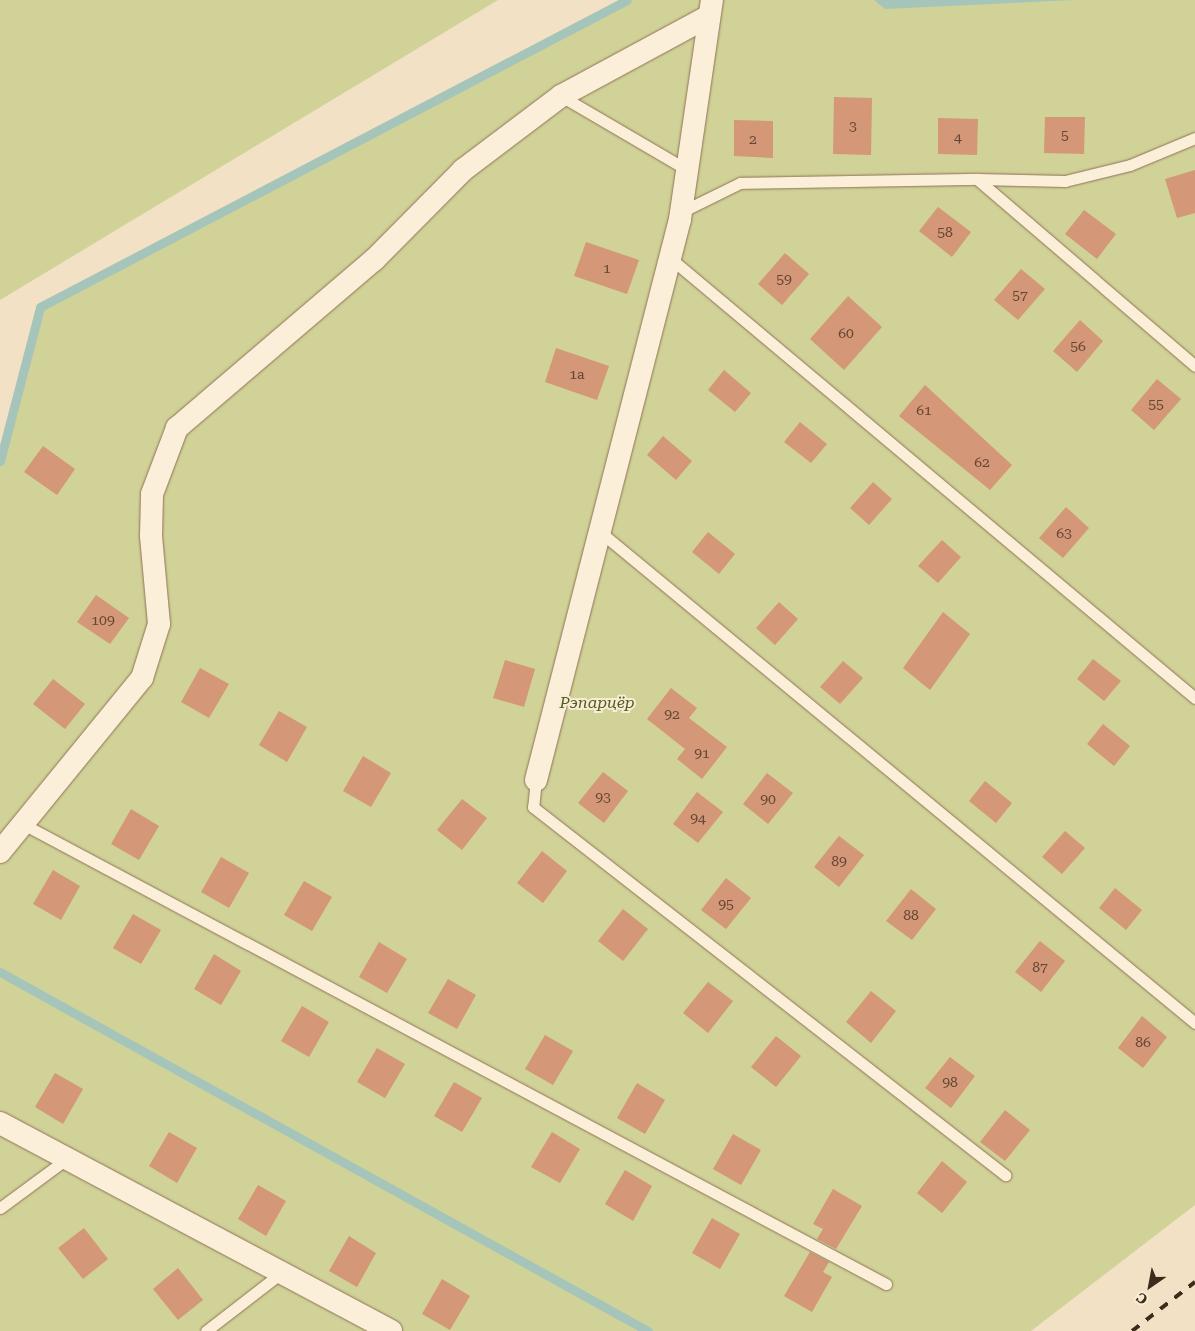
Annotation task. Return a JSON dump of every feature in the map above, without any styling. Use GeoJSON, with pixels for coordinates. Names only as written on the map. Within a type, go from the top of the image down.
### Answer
{"type":"FeatureCollection","features":[{"type":"Feature","properties":{"kind":"street"},"geometry":{"type":"LineString","coordinates":[[0,852],[142,678],[159,624],[151,536],[152,494],[177,428],[374,260],[463,170],[561,96],[710,8]]}},
{"type":"Feature","properties":{"kind":"street"},"geometry":{"type":"LineString","coordinates":[[536,780],[598,531],[681,212],[710,8]]}},
{"type":"Feature","properties":{"kind":"street"},"geometry":{"type":"LineString","coordinates":[[0,1123],[65,1160],[391,1331]]}},
{"type":"Feature","properties":{"kind":"lane"},"geometry":{"type":"LineString","coordinates":[[561,96],[686,169]]}},
{"type":"Feature","properties":{"kind":"lane"},"geometry":{"type":"LineString","coordinates":[[681,212],[740,183],[977,179],[1065,181],[1130,165],[1195,138]]}},
{"type":"Feature","properties":{"kind":"lane"},"geometry":{"type":"LineString","coordinates":[[977,179],[1195,366]]}},
{"type":"Feature","properties":{"kind":"lane"},"geometry":{"type":"LineString","coordinates":[[670,258],[1195,698]]}},
{"type":"Feature","properties":{"kind":"lane"},"geometry":{"type":"LineString","coordinates":[[598,531],[1195,1023]]}},
{"type":"Feature","properties":{"kind":"lane"},"geometry":{"type":"LineString","coordinates":[[536,780],[533,807],[1004,1176]]}},
{"type":"Feature","properties":{"kind":"lane"},"geometry":{"type":"LineString","coordinates":[[23,824],[886,1284]]}},
{"type":"Feature","properties":{"kind":"lane"},"geometry":{"type":"LineString","coordinates":[[0,1208],[65,1160]]}},
{"type":"Feature","properties":{"kind":"lane"},"geometry":{"type":"LineString","coordinates":[[206,1331],[281,1273]]}},
{"type":"Feature","properties":{"kind":"green space"},"geometry":{"type":"Polygon","coordinates":[[[0,0],[498,0],[0,300],[0,0]]]}},
{"type":"Feature","properties":{"kind":"green space","name":"Рэпарцёр"},"geometry":{"type":"Polygon","coordinates":[[[627,0],[1195,0],[1195,1205],[1031,1331],[0,1331],[0,461],[40,307],[627,0]]]}},
{"type":"Feature","properties":{"kind":"water"},"geometry":{"type":"Polygon","coordinates":[[[874,0],[1075,0],[885,9],[874,0]]]}},
{"type":"Feature","properties":{"kind":"building"},"geometry":{"type":"Polygon","coordinates":[[[834,97],[872,98],[871,155],[833,154],[834,97]]]}},
{"type":"Feature","properties":{"kind":"building"},"geometry":{"type":"Polygon","coordinates":[[[1045,117],[1085,117],[1084,154],[1044,153],[1045,117]]]}},
{"type":"Feature","properties":{"kind":"building"},"geometry":{"type":"Polygon","coordinates":[[[938,118],[978,119],[977,155],[938,154],[938,118]]]}},
{"type":"Feature","properties":{"kind":"building"},"geometry":{"type":"Polygon","coordinates":[[[734,120],[773,121],[773,158],[734,156],[734,120]]]}},
{"type":"Feature","properties":{"kind":"building"},"geometry":{"type":"Polygon","coordinates":[[[1195,170],[1195,213],[1177,218],[1165,179],[1195,170]]]}},
{"type":"Feature","properties":{"kind":"building"},"geometry":{"type":"Polygon","coordinates":[[[938,207],[971,232],[952,257],[919,231],[938,207]]]}},
{"type":"Feature","properties":{"kind":"building"},"geometry":{"type":"Polygon","coordinates":[[[1084,210],[1116,234],[1097,259],[1065,234],[1084,210]]]}},
{"type":"Feature","properties":{"kind":"building"},"geometry":{"type":"Polygon","coordinates":[[[586,242],[639,260],[627,294],[574,276],[586,242]]]}},
{"type":"Feature","properties":{"kind":"building"},"geometry":{"type":"Polygon","coordinates":[[[785,253],[809,274],[782,305],[758,284],[785,253]]]}},
{"type":"Feature","properties":{"kind":"building"},"geometry":{"type":"Polygon","coordinates":[[[1021,269],[1045,289],[1018,320],[994,300],[1021,269]]]}},
{"type":"Feature","properties":{"kind":"building"},"geometry":{"type":"Polygon","coordinates":[[[848,296],[882,327],[844,370],[810,339],[848,296]]]}},
{"type":"Feature","properties":{"kind":"building"},"geometry":{"type":"Polygon","coordinates":[[[1080,320],[1103,341],[1077,372],[1053,351],[1080,320]]]}},
{"type":"Feature","properties":{"kind":"building"},"geometry":{"type":"Polygon","coordinates":[[[556,348],[609,366],[597,400],[545,382],[556,348]]]}},
{"type":"Feature","properties":{"kind":"building"},"geometry":{"type":"Polygon","coordinates":[[[724,370],[751,393],[735,412],[708,390],[724,370]]]}},
{"type":"Feature","properties":{"kind":"building"},"geometry":{"type":"Polygon","coordinates":[[[1157,379],[1181,399],[1154,430],[1131,410],[1157,379]]]}},
{"type":"Feature","properties":{"kind":"building"},"geometry":{"type":"Polygon","coordinates":[[[925,385],[1012,465],[990,490],[899,416],[925,385]]]}},
{"type":"Feature","properties":{"kind":"building"},"geometry":{"type":"Polygon","coordinates":[[[800,422],[827,444],[811,463],[784,442],[800,422]]]}},
{"type":"Feature","properties":{"kind":"building"},"geometry":{"type":"Polygon","coordinates":[[[663,436],[692,461],[676,480],[647,455],[663,436]]]}},
{"type":"Feature","properties":{"kind":"building"},"geometry":{"type":"Polygon","coordinates":[[[43,446],[75,469],[57,495],[24,472],[43,446]]]}},
{"type":"Feature","properties":{"kind":"building"},"geometry":{"type":"Polygon","coordinates":[[[873,482],[892,499],[869,525],[850,508],[873,482]]]}},
{"type":"Feature","properties":{"kind":"building"},"geometry":{"type":"Polygon","coordinates":[[[1066,507],[1089,528],[1063,558],[1039,538],[1066,507]]]}},
{"type":"Feature","properties":{"kind":"building"},"geometry":{"type":"Polygon","coordinates":[[[708,532],[735,554],[719,574],[692,552],[708,532]]]}},
{"type":"Feature","properties":{"kind":"building"},"geometry":{"type":"Polygon","coordinates":[[[942,540],[961,557],[938,583],[918,566],[942,540]]]}},
{"type":"Feature","properties":{"kind":"building"},"geometry":{"type":"Polygon","coordinates":[[[96,595],[129,618],[110,644],[77,622],[96,595]]]}},
{"type":"Feature","properties":{"kind":"building"},"geometry":{"type":"Polygon","coordinates":[[[779,602],[798,619],[775,645],[756,628],[779,602]]]}},
{"type":"Feature","properties":{"kind":"building"},"geometry":{"type":"Polygon","coordinates":[[[943,612],[970,634],[930,690],[903,668],[943,612]]]}},
{"type":"Feature","properties":{"kind":"building"},"geometry":{"type":"Polygon","coordinates":[[[1093,659],[1121,681],[1104,701],[1077,679],[1093,659]]]}},
{"type":"Feature","properties":{"kind":"building"},"geometry":{"type":"Polygon","coordinates":[[[505,660],[535,669],[524,707],[493,698],[505,660]]]}},
{"type":"Feature","properties":{"kind":"building"},"geometry":{"type":"Polygon","coordinates":[[[843,661],[863,678],[840,704],[820,687],[843,661]]]}},
{"type":"Feature","properties":{"kind":"building"},"geometry":{"type":"Polygon","coordinates":[[[200,668],[229,684],[209,718],[181,702],[200,668]]]}},
{"type":"Feature","properties":{"kind":"building"},"geometry":{"type":"Polygon","coordinates":[[[53,679],[85,704],[65,729],[33,704],[53,679]]]}},
{"type":"Feature","properties":{"kind":"building"},"geometry":{"type":"Polygon","coordinates":[[[671,688],[697,708],[689,718],[727,747],[702,779],[677,759],[685,749],[647,719],[671,688]]]}},
{"type":"Feature","properties":{"kind":"building"},"geometry":{"type":"Polygon","coordinates":[[[279,711],[307,727],[287,762],[259,745],[279,711]]]}},
{"type":"Feature","properties":{"kind":"building"},"geometry":{"type":"Polygon","coordinates":[[[1103,724],[1130,746],[1114,766],[1087,744],[1103,724]]]}},
{"type":"Feature","properties":{"kind":"building"},"geometry":{"type":"Polygon","coordinates":[[[363,756],[391,773],[371,807],[343,791],[363,756]]]}},
{"type":"Feature","properties":{"kind":"building"},"geometry":{"type":"Polygon","coordinates":[[[603,772],[628,791],[604,823],[578,803],[603,772]]]}},
{"type":"Feature","properties":{"kind":"building"},"geometry":{"type":"Polygon","coordinates":[[[767,773],[793,793],[768,824],[743,804],[767,773]]]}},
{"type":"Feature","properties":{"kind":"building"},"geometry":{"type":"Polygon","coordinates":[[[985,781],[1012,803],[996,823],[969,801],[985,781]]]}},
{"type":"Feature","properties":{"kind":"building"},"geometry":{"type":"Polygon","coordinates":[[[697,792],[723,812],[698,843],[673,824],[697,792]]]}},
{"type":"Feature","properties":{"kind":"building"},"geometry":{"type":"Polygon","coordinates":[[[462,799],[487,818],[462,850],[437,830],[462,799]]]}},
{"type":"Feature","properties":{"kind":"building"},"geometry":{"type":"Polygon","coordinates":[[[131,809],[159,826],[139,860],[111,844],[131,809]]]}},
{"type":"Feature","properties":{"kind":"building"},"geometry":{"type":"Polygon","coordinates":[[[1065,831],[1085,848],[1062,874],[1042,857],[1065,831]]]}},
{"type":"Feature","properties":{"kind":"building"},"geometry":{"type":"Polygon","coordinates":[[[839,836],[864,855],[839,887],[814,867],[839,836]]]}},
{"type":"Feature","properties":{"kind":"building"},"geometry":{"type":"Polygon","coordinates":[[[542,851],[567,871],[543,903],[517,883],[542,851]]]}},
{"type":"Feature","properties":{"kind":"building"},"geometry":{"type":"Polygon","coordinates":[[[221,857],[249,873],[229,908],[201,892],[221,857]]]}},
{"type":"Feature","properties":{"kind":"building"},"geometry":{"type":"Polygon","coordinates":[[[53,870],[80,886],[61,920],[33,904],[53,870]]]}},
{"type":"Feature","properties":{"kind":"building"},"geometry":{"type":"Polygon","coordinates":[[[726,878],[751,898],[726,929],[701,910],[726,878]]]}},
{"type":"Feature","properties":{"kind":"building"},"geometry":{"type":"Polygon","coordinates":[[[304,881],[332,897],[312,931],[284,915],[304,881]]]}},
{"type":"Feature","properties":{"kind":"building"},"geometry":{"type":"Polygon","coordinates":[[[1115,888],[1142,910],[1126,930],[1099,908],[1115,888]]]}},
{"type":"Feature","properties":{"kind":"building"},"geometry":{"type":"Polygon","coordinates":[[[911,889],[936,909],[912,940],[886,921],[911,889]]]}},
{"type":"Feature","properties":{"kind":"building"},"geometry":{"type":"Polygon","coordinates":[[[623,909],[648,929],[623,961],[598,941],[623,909]]]}},
{"type":"Feature","properties":{"kind":"building"},"geometry":{"type":"Polygon","coordinates":[[[133,914],[161,930],[141,964],[113,948],[133,914]]]}},
{"type":"Feature","properties":{"kind":"building"},"geometry":{"type":"Polygon","coordinates":[[[1040,941],[1065,961],[1041,992],[1015,972],[1040,941]]]}},
{"type":"Feature","properties":{"kind":"building"},"geometry":{"type":"Polygon","coordinates":[[[379,942],[407,959],[387,993],[359,977],[379,942]]]}},
{"type":"Feature","properties":{"kind":"building"},"geometry":{"type":"Polygon","coordinates":[[[214,954],[241,971],[221,1005],[194,989],[214,954]]]}},
{"type":"Feature","properties":{"kind":"building"},"geometry":{"type":"Polygon","coordinates":[[[448,979],[476,995],[457,1029],[428,1013],[448,979]]]}},
{"type":"Feature","properties":{"kind":"building"},"geometry":{"type":"Polygon","coordinates":[[[708,982],[733,1001],[708,1033],[683,1013],[708,982]]]}},
{"type":"Feature","properties":{"kind":"building"},"geometry":{"type":"Polygon","coordinates":[[[871,991],[896,1011],[871,1043],[846,1022],[871,991]]]}},
{"type":"Feature","properties":{"kind":"building"},"geometry":{"type":"Polygon","coordinates":[[[302,1006],[329,1022],[309,1057],[281,1041],[302,1006]]]}},
{"type":"Feature","properties":{"kind":"building"},"geometry":{"type":"Polygon","coordinates":[[[1142,1016],[1167,1037],[1143,1068],[1118,1048],[1142,1016]]]}},
{"type":"Feature","properties":{"kind":"building"},"geometry":{"type":"Polygon","coordinates":[[[545,1035],[573,1051],[553,1085],[525,1069],[545,1035]]]}},
{"type":"Feature","properties":{"kind":"building"},"geometry":{"type":"Polygon","coordinates":[[[776,1036],[801,1056],[776,1087],[751,1067],[776,1036]]]}},
{"type":"Feature","properties":{"kind":"building"},"geometry":{"type":"Polygon","coordinates":[[[377,1048],[405,1064],[385,1098],[357,1082],[377,1048]]]}},
{"type":"Feature","properties":{"kind":"building"},"geometry":{"type":"Polygon","coordinates":[[[950,1057],[975,1076],[951,1108],[925,1088],[950,1057]]]}},
{"type":"Feature","properties":{"kind":"building"},"geometry":{"type":"Polygon","coordinates":[[[55,1073],[83,1089],[63,1124],[35,1107],[55,1073]]]}},
{"type":"Feature","properties":{"kind":"building"},"geometry":{"type":"Polygon","coordinates":[[[454,1082],[482,1098],[462,1132],[434,1116],[454,1082]]]}},
{"type":"Feature","properties":{"kind":"building"},"geometry":{"type":"Polygon","coordinates":[[[637,1083],[665,1100],[645,1134],[617,1118],[637,1083]]]}},
{"type":"Feature","properties":{"kind":"building"},"geometry":{"type":"Polygon","coordinates":[[[1005,1110],[1030,1130],[1005,1161],[980,1142],[1005,1110]]]}},
{"type":"Feature","properties":{"kind":"building"},"geometry":{"type":"Polygon","coordinates":[[[169,1132],[197,1148],[177,1183],[149,1166],[169,1132]]]}},
{"type":"Feature","properties":{"kind":"building"},"geometry":{"type":"Polygon","coordinates":[[[552,1132],[580,1149],[560,1183],[531,1167],[552,1132]]]}},
{"type":"Feature","properties":{"kind":"building"},"geometry":{"type":"Polygon","coordinates":[[[733,1134],[761,1150],[741,1185],[713,1169],[733,1134]]]}},
{"type":"Feature","properties":{"kind":"building"},"geometry":{"type":"Polygon","coordinates":[[[942,1161],[967,1182],[942,1213],[917,1193],[942,1161]]]}},
{"type":"Feature","properties":{"kind":"building"},"geometry":{"type":"Polygon","coordinates":[[[625,1170],[652,1186],[633,1221],[605,1204],[625,1170]]]}},
{"type":"Feature","properties":{"kind":"building"},"geometry":{"type":"Polygon","coordinates":[[[258,1185],[286,1201],[266,1236],[238,1219],[258,1185]]]}},
{"type":"Feature","properties":{"kind":"building"},"geometry":{"type":"Polygon","coordinates":[[[833,1189],[862,1206],[836,1249],[817,1239],[823,1229],[813,1224],[833,1189]]]}},
{"type":"Feature","properties":{"kind":"building"},"geometry":{"type":"Polygon","coordinates":[[[712,1218],[740,1234],[720,1269],[692,1253],[712,1218]]]}},
{"type":"Feature","properties":{"kind":"building"},"geometry":{"type":"Polygon","coordinates":[[[84,1228],[108,1259],[83,1279],[58,1248],[84,1228]]]}},
{"type":"Feature","properties":{"kind":"building"},"geometry":{"type":"Polygon","coordinates":[[[349,1236],[376,1253],[357,1287],[329,1271],[349,1236]]]}},
{"type":"Feature","properties":{"kind":"building"},"geometry":{"type":"Polygon","coordinates":[[[810,1252],[829,1262],[823,1272],[832,1277],[812,1312],[784,1296],[810,1252]]]}},
{"type":"Feature","properties":{"kind":"building"},"geometry":{"type":"Polygon","coordinates":[[[178,1268],[203,1300],[178,1320],[153,1289],[178,1268]]]}},
{"type":"Feature","properties":{"kind":"building"},"geometry":{"type":"Polygon","coordinates":[[[442,1279],[470,1296],[450,1330],[422,1314],[442,1279]]]}},
{"type":"Feature","properties":{"kind":"waterway"},"geometry":{"type":"LineString","coordinates":[[0,461],[40,307],[627,0]]}},
{"type":"Feature","properties":{"kind":"waterway"},"geometry":{"type":"LineString","coordinates":[[0,972],[648,1331]]}},
{"type":"Feature","properties":{"kind":"railway"},"geometry":{"type":"LineString","coordinates":[[1132,1331],[1195,1282]]}}]}
